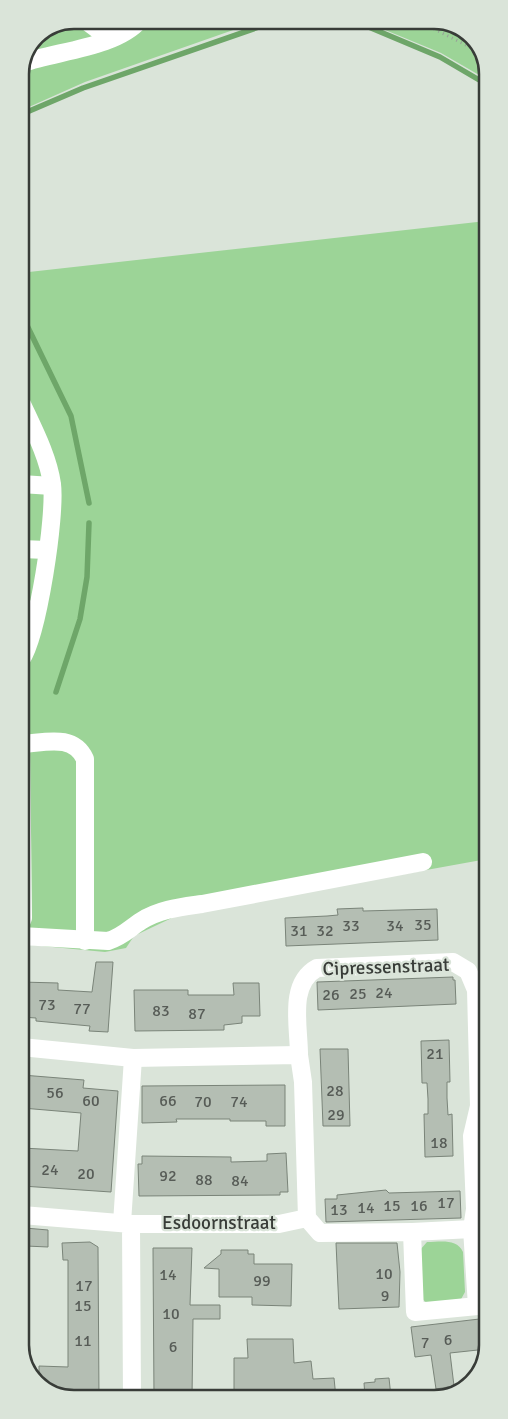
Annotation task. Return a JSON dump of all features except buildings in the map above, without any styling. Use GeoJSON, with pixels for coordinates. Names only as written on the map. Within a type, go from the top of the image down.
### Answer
{"type":"FeatureCollection","features":[{"type":"Feature","properties":{"kind":"street"},"geometry":{"type":"LineString","coordinates":[[97,29],[109,38]]}},
{"type":"Feature","properties":{"kind":"street"},"geometry":{"type":"LineString","coordinates":[[31,61],[72,52],[122,34],[128,29]]}},
{"type":"Feature","properties":{"kind":"street"},"geometry":{"type":"LineString","coordinates":[[29,435],[48,467],[52,486],[47,550],[29,609],[32,636],[29,643]]}},
{"type":"Feature","properties":{"kind":"street"},"geometry":{"type":"LineString","coordinates":[[29,485],[52,486]]}},
{"type":"Feature","properties":{"kind":"street"},"geometry":{"type":"LineString","coordinates":[[29,549],[47,550]]}},
{"type":"Feature","properties":{"kind":"street"},"geometry":{"type":"LineString","coordinates":[[29,744],[64,742],[74,744],[81,751],[85,759],[84,941]]}},
{"type":"Feature","properties":{"kind":"street"},"geometry":{"type":"LineString","coordinates":[[29,937],[108,941],[121,937],[142,920],[170,908],[202,904],[423,862]]}},
{"type":"Feature","properties":{"kind":"street","name":"Cipressenstraat"},"geometry":{"type":"LineString","coordinates":[[307,1218],[298,994],[307,973],[317,968],[453,962],[468,972],[476,990],[479,1106],[472,1136],[475,1209],[472,1229],[479,1278]]}},
{"type":"Feature","properties":{"kind":"street"},"geometry":{"type":"LineString","coordinates":[[29,1048],[133,1058],[300,1055]]}},
{"type":"Feature","properties":{"kind":"street"},"geometry":{"type":"LineString","coordinates":[[132,1390],[126,1224],[133,1058]]}},
{"type":"Feature","properties":{"kind":"street","name":"Esdoornstraat"},"geometry":{"type":"LineString","coordinates":[[29,1216],[126,1224],[279,1224],[307,1218]]}},
{"type":"Feature","properties":{"kind":"street"},"geometry":{"type":"LineString","coordinates":[[307,1218],[320,1233],[472,1229]]}},
{"type":"Feature","properties":{"kind":"street","name":"Cipressenstraat"},"geometry":{"type":"LineString","coordinates":[[412,1232],[415,1312],[479,1306]]}},
{"type":"Feature","properties":{"kind":"path"},"geometry":{"type":"LineString","coordinates":[[434,29],[471,47]]}},
{"type":"Feature","properties":{"kind":"green space"},"geometry":{"type":"Polygon","coordinates":[[[74,29],[236,29],[85,82],[29,107],[29,71],[32,57],[42,42],[57,32],[74,29]]]}},
{"type":"Feature","properties":{"kind":"green space"},"geometry":{"type":"Polygon","coordinates":[[[383,29],[437,29],[451,32],[464,40],[472,49],[478,62],[479,75],[441,53],[383,29]]]}},
{"type":"Feature","properties":{"kind":"green space"},"geometry":{"type":"Polygon","coordinates":[[[479,222],[479,860],[178,915],[134,936],[126,948],[105,952],[29,945],[29,272],[479,222]]]}},
{"type":"Feature","properties":{"kind":"green space"},"geometry":{"type":"Polygon","coordinates":[[[443,1241],[452,1243],[457,1245],[463,1252],[465,1292],[460,1301],[427,1303],[422,1299],[420,1250],[427,1242],[443,1241]]]}},
{"type":"Feature","properties":{"kind":"waterway"},"geometry":{"type":"LineString","coordinates":[[29,111],[83,88],[253,29]]}},
{"type":"Feature","properties":{"kind":"waterway"},"geometry":{"type":"LineString","coordinates":[[373,29],[440,57],[479,80]]}},
{"type":"Feature","properties":{"kind":"waterway"},"geometry":{"type":"LineString","coordinates":[[29,330],[71,416],[89,503]]}},
{"type":"Feature","properties":{"kind":"waterway"},"geometry":{"type":"LineString","coordinates":[[56,692],[80,619],[87,577],[89,523]]}}]}
